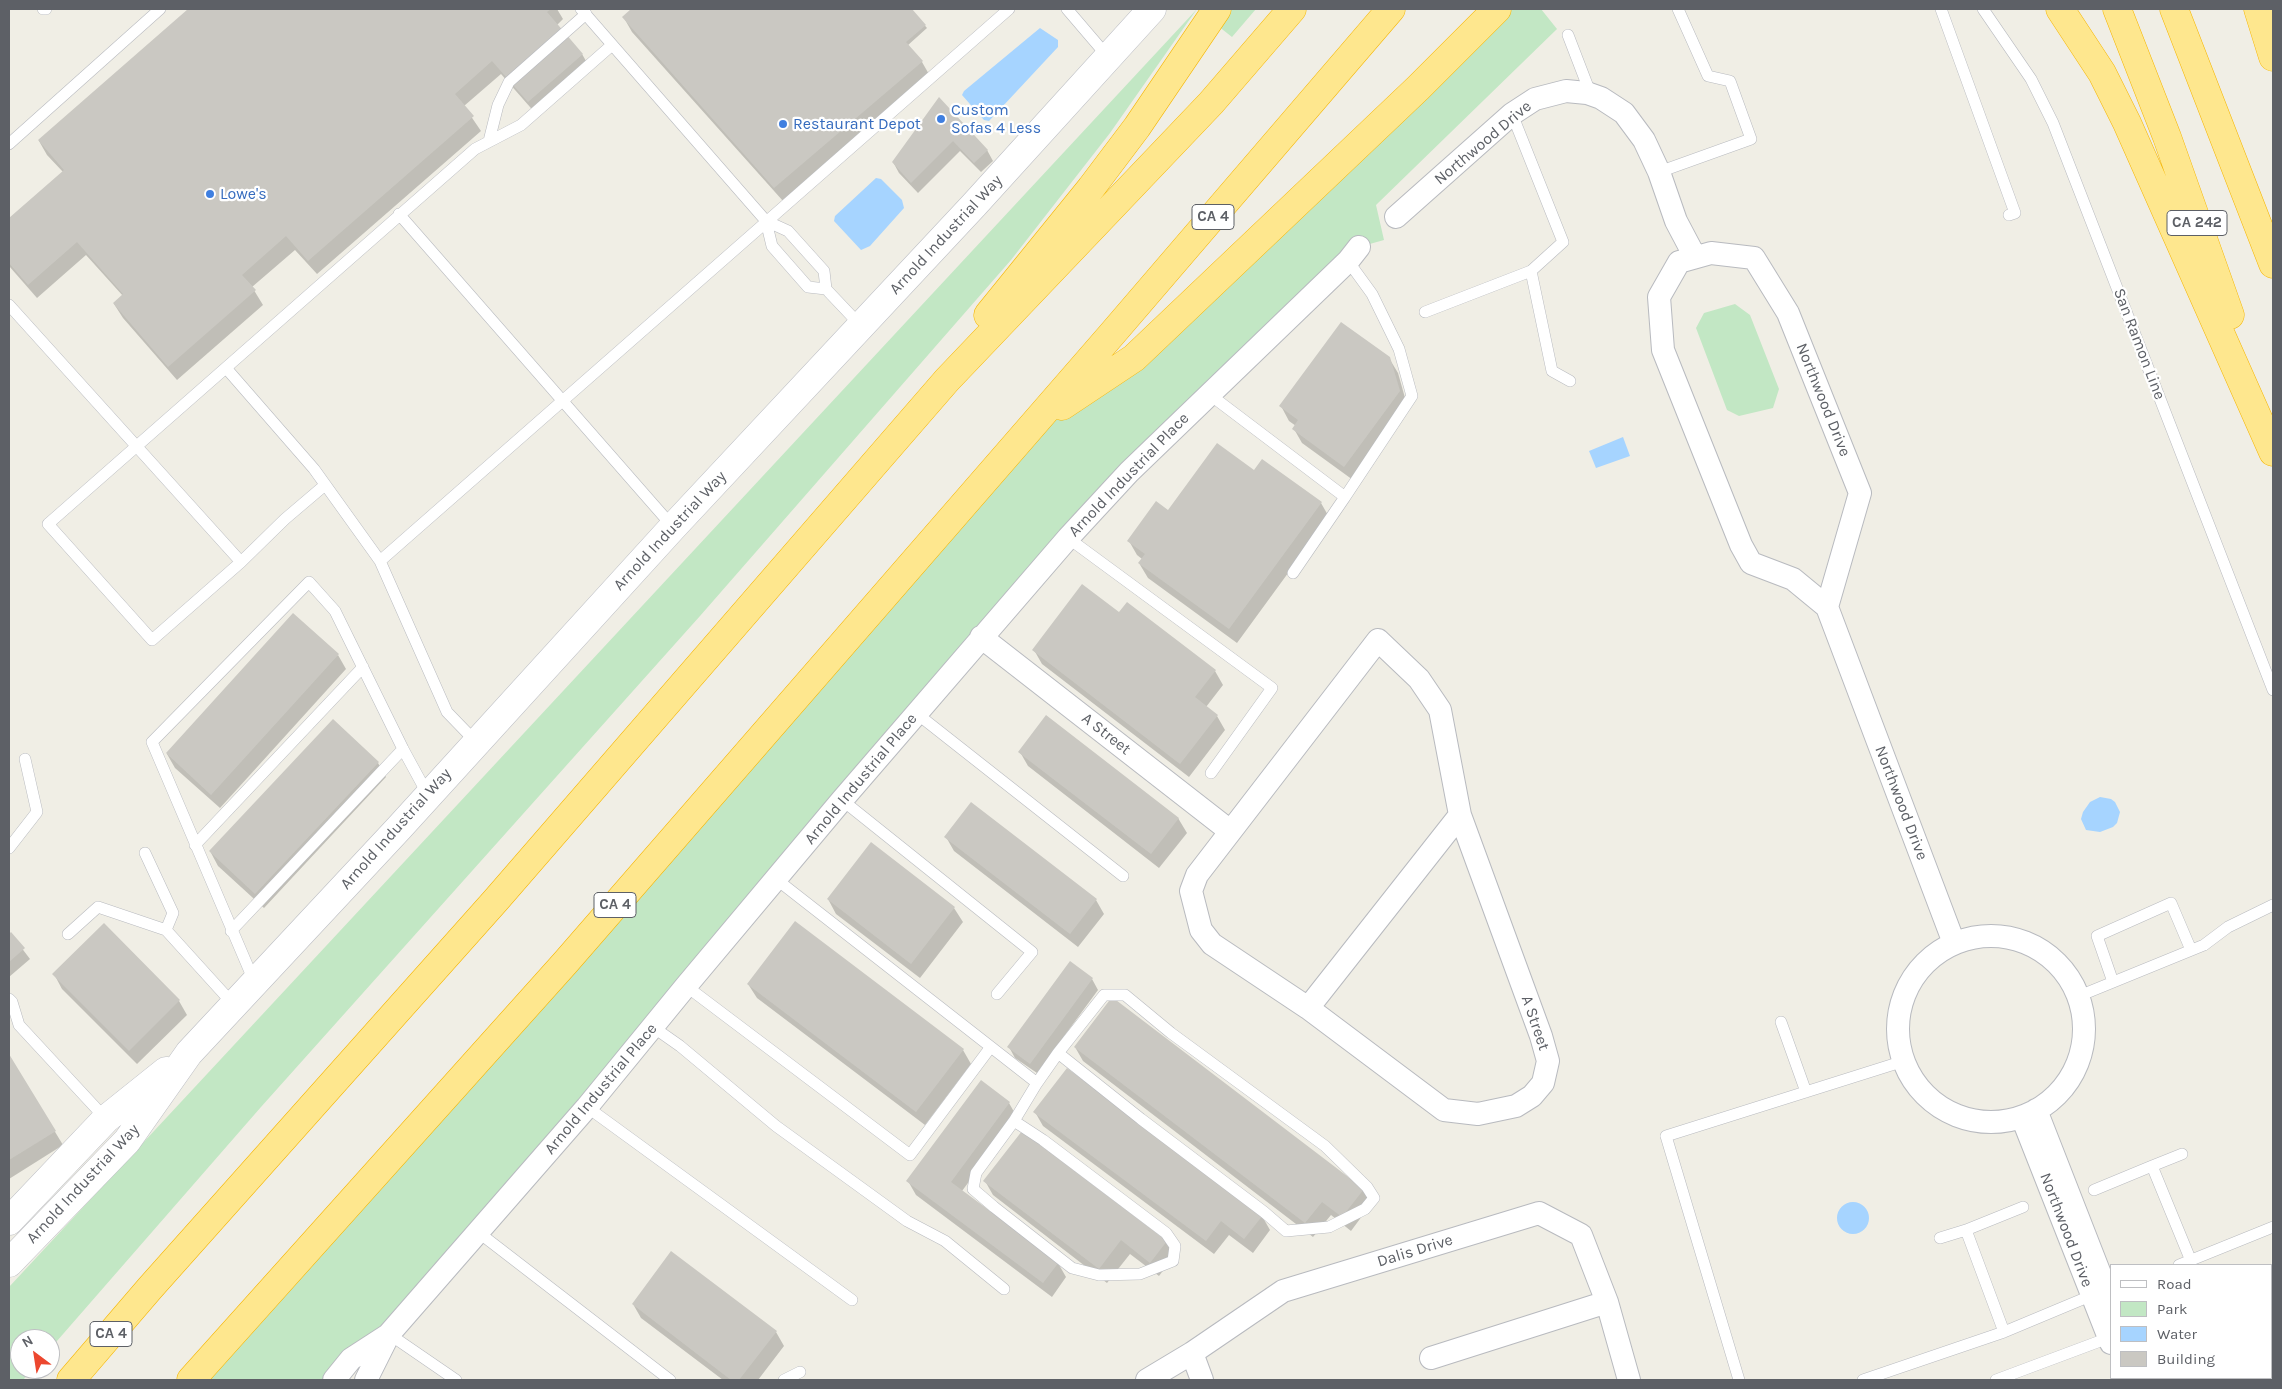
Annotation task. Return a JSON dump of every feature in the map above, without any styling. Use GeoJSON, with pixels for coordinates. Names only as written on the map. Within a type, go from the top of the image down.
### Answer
{"type":"FeatureCollection","features":[{"type":"Feature","properties":{"kind":"highway"},"geometry":{"type":"LineString","coordinates":[[947,380],[989,312],[1091,188],[1137,127],[1217,9]]}},
{"type":"Feature","properties":{"kind":"highway","name":"CA 4"},"geometry":{"type":"LineString","coordinates":[[71,1380],[150,1288],[496,900],[947,380],[1212,103],[1292,9]]}},
{"type":"Feature","properties":{"kind":"highway","name":"CA 4"},"geometry":{"type":"LineString","coordinates":[[191,1380],[565,963],[1390,9]]}},
{"type":"Feature","properties":{"kind":"highway"},"geometry":{"type":"LineString","coordinates":[[1033,424],[1134,358],[1418,88],[1497,9]]}},
{"type":"Feature","properties":{"kind":"highway"},"geometry":{"type":"LineString","coordinates":[[2060,9],[2102,73],[2123,115],[2273,452]]}},
{"type":"Feature","properties":{"kind":"highway","name":"CA 242"},"geometry":{"type":"LineString","coordinates":[[2117,9],[2167,137],[2273,439]]}},
{"type":"Feature","properties":{"kind":"highway","name":"CA 242"},"geometry":{"type":"LineString","coordinates":[[2174,9],[2273,264]]}},
{"type":"Feature","properties":{"kind":"highway"},"geometry":{"type":"LineString","coordinates":[[2258,9],[2273,57]]}},
{"type":"Feature","properties":{"kind":"highway"},"geometry":{"type":"LineString","coordinates":[[56,1380],[150,1288]]}},
{"type":"Feature","properties":{"kind":"street","name":"Arnold Industrial Way"},"geometry":{"type":"LineString","coordinates":[[9,1263],[127,1141],[189,1054],[673,527],[862,326],[1109,58],[1152,9]]}},
{"type":"Feature","properties":{"kind":"street","name":"Northwood Drive"},"geometry":{"type":"LineString","coordinates":[[1396,217],[1512,114],[1534,99],[1566,91],[1587,93],[1601,98],[1624,113],[1644,140],[1659,172],[1676,220],[1695,257]]}},
{"type":"Feature","properties":{"kind":"street","name":"Northwood Drive"},"geometry":{"type":"LineString","coordinates":[[1827,607],[1860,493],[1788,313],[1754,258],[1711,253],[1679,262],[1659,297],[1664,350],[1741,545],[1751,564],[1793,579],[1827,607],[1954,943]]}},
{"type":"Feature","properties":{"kind":"street","name":"Arnold Industrial Place"},"geometry":{"type":"LineString","coordinates":[[366,1380],[389,1334],[587,1106],[842,800],[1068,538],[1129,472],[1354,254]]}},
{"type":"Feature","properties":{"kind":"street","name":"A Street"},"geometry":{"type":"LineString","coordinates":[[982,637],[1230,831]]}},
{"type":"Feature","properties":{"kind":"street","name":"A Street"},"geometry":{"type":"LineString","coordinates":[[1378,640],[1419,679],[1440,710],[1460,815],[1541,1036],[1548,1061],[1543,1083],[1532,1096],[1516,1106],[1478,1114],[1444,1110],[1308,1008],[1212,944],[1201,930],[1191,891],[1197,875],[1378,640]]}},
{"type":"Feature","properties":{"kind":"street"},"geometry":{"type":"LineString","coordinates":[[1308,1008],[1460,815]]}},
{"type":"Feature","properties":{"kind":"street"},"geometry":{"type":"LineString","coordinates":[[1978,936],[2003,936],[2028,943],[2049,955],[2067,974],[2079,996],[2084,1017],[2084,1039],[2079,1061],[2064,1086],[2054,1097],[2029,1113],[1993,1122],[1964,1118],[1938,1106],[1917,1086],[1904,1061],[1898,1033],[1901,1005],[1912,980],[1930,958],[1954,943],[1978,936]]}},
{"type":"Feature","properties":{"kind":"street","name":"Arnold Industrial Way"},"geometry":{"type":"LineString","coordinates":[[9,1221],[106,1118],[189,1054]]}},
{"type":"Feature","properties":{"kind":"street","name":"Northwood Drive"},"geometry":{"type":"LineString","coordinates":[[2029,1113],[2105,1294],[2110,1339]]}},
{"type":"Feature","properties":{"kind":"street","name":"Dalis Drive"},"geometry":{"type":"LineString","coordinates":[[1147,1380],[1192,1353],[1282,1291],[1539,1213],[1581,1236],[1608,1302],[1629,1380]]}},
{"type":"Feature","properties":{"kind":"street"},"geometry":{"type":"LineString","coordinates":[[1431,1358],[1608,1302]]}},
{"type":"Feature","properties":{"kind":"street","name":"Arnold Industrial Place"},"geometry":{"type":"LineString","coordinates":[[334,1380],[351,1359],[389,1334]]}},
{"type":"Feature","properties":{"kind":"street"},"geometry":{"type":"LineString","coordinates":[[1192,1353],[1202,1380]]}},
{"type":"Feature","properties":{"kind":"lane"},"geometry":{"type":"LineString","coordinates":[[9,144],[160,9]]}},
{"type":"Feature","properties":{"kind":"lane"},"geometry":{"type":"LineString","coordinates":[[380,561],[1009,9]]}},
{"type":"Feature","properties":{"kind":"lane"},"geometry":{"type":"LineString","coordinates":[[1067,9],[1109,58]]}},
{"type":"Feature","properties":{"kind":"lane"},"geometry":{"type":"LineString","coordinates":[[1659,172],[1751,139],[1730,81],[1708,76],[1678,9]]}},
{"type":"Feature","properties":{"kind":"lane"},"geometry":{"type":"LineString","coordinates":[[1941,9],[2015,213],[2009,215]]}},
{"type":"Feature","properties":{"kind":"lane","name":"San Ramon Line"},"geometry":{"type":"LineString","coordinates":[[1983,9],[2031,79],[2053,123],[2273,690]]}},
{"type":"Feature","properties":{"kind":"lane"},"geometry":{"type":"LineString","coordinates":[[489,142],[498,105],[509,82],[583,11],[766,221],[788,232],[824,271],[826,288],[862,326]]}},
{"type":"Feature","properties":{"kind":"lane"},"geometry":{"type":"LineString","coordinates":[[1568,35],[1588,87],[1587,93]]}},
{"type":"Feature","properties":{"kind":"lane"},"geometry":{"type":"LineString","coordinates":[[325,485],[285,518],[241,562],[152,640],[48,524],[475,149],[521,125],[612,46]]}},
{"type":"Feature","properties":{"kind":"lane"},"geometry":{"type":"LineString","coordinates":[[1425,312],[1531,271],[1563,242],[1512,114]]}},
{"type":"Feature","properties":{"kind":"lane"},"geometry":{"type":"LineString","coordinates":[[399,214],[673,527]]}},
{"type":"Feature","properties":{"kind":"lane"},"geometry":{"type":"LineString","coordinates":[[766,221],[772,246],[808,287],[826,288]]}},
{"type":"Feature","properties":{"kind":"lane"},"geometry":{"type":"LineString","coordinates":[[1293,573],[1412,396],[1399,349],[1354,254]]}},
{"type":"Feature","properties":{"kind":"lane"},"geometry":{"type":"LineString","coordinates":[[1531,271],[1552,371],[1570,381]]}},
{"type":"Feature","properties":{"kind":"lane"},"geometry":{"type":"LineString","coordinates":[[9,305],[241,562]]}},
{"type":"Feature","properties":{"kind":"lane"},"geometry":{"type":"LineString","coordinates":[[226,368],[314,468],[380,561],[447,712],[476,742]]}},
{"type":"Feature","properties":{"kind":"lane"},"geometry":{"type":"LineString","coordinates":[[1209,394],[1345,497]]}},
{"type":"Feature","properties":{"kind":"lane"},"geometry":{"type":"LineString","coordinates":[[1068,538],[1272,688],[1211,774]]}},
{"type":"Feature","properties":{"kind":"lane"},"geometry":{"type":"LineString","coordinates":[[255,983],[231,931],[152,742],[309,582],[335,611],[403,749],[428,795]]}},
{"type":"Feature","properties":{"kind":"lane"},"geometry":{"type":"LineString","coordinates":[[195,844],[363,667]]}},
{"type":"Feature","properties":{"kind":"lane"},"geometry":{"type":"LineString","coordinates":[[916,713],[1123,876]]}},
{"type":"Feature","properties":{"kind":"lane"},"geometry":{"type":"LineString","coordinates":[[231,931],[403,749]]}},
{"type":"Feature","properties":{"kind":"lane"},"geometry":{"type":"LineString","coordinates":[[9,848],[37,812],[25,759]]}},
{"type":"Feature","properties":{"kind":"lane"},"geometry":{"type":"LineString","coordinates":[[842,800],[1032,952],[997,994]]}},
{"type":"Feature","properties":{"kind":"lane"},"geometry":{"type":"LineString","coordinates":[[145,853],[173,913],[166,930]]}},
{"type":"Feature","properties":{"kind":"lane"},"geometry":{"type":"LineString","coordinates":[[776,879],[1037,1083]]}},
{"type":"Feature","properties":{"kind":"lane"},"geometry":{"type":"LineString","coordinates":[[2113,982],[2097,936],[2171,904],[2191,950]]}},
{"type":"Feature","properties":{"kind":"lane"},"geometry":{"type":"LineString","coordinates":[[2079,996],[2204,945],[2228,927],[2273,905]]}},
{"type":"Feature","properties":{"kind":"lane"},"geometry":{"type":"LineString","coordinates":[[68,934],[98,907],[166,930],[234,1005]]}},
{"type":"Feature","properties":{"kind":"lane"},"geometry":{"type":"LineString","coordinates":[[686,986],[910,1155],[990,1048]]}},
{"type":"Feature","properties":{"kind":"lane"},"geometry":{"type":"LineString","coordinates":[[1014,1121],[1043,1140],[1166,1233],[1175,1246],[1174,1261],[1140,1274],[1099,1276],[1072,1268],[973,1189],[976,1174],[1014,1121],[1058,1053],[1104,995],[1125,995],[1179,1038],[1325,1146],[1367,1187],[1374,1198],[1365,1210],[1329,1227],[1286,1231],[1264,1212],[1149,1126],[1058,1053]]}},
{"type":"Feature","properties":{"kind":"lane"},"geometry":{"type":"LineString","coordinates":[[9,999],[12,1002],[19,1025],[106,1118]]}},
{"type":"Feature","properties":{"kind":"lane"},"geometry":{"type":"LineString","coordinates":[[1781,1022],[1806,1092]]}},
{"type":"Feature","properties":{"kind":"lane"},"geometry":{"type":"LineString","coordinates":[[653,1027],[688,1052],[776,1126],[907,1222],[944,1241],[1004,1290]]}},
{"type":"Feature","properties":{"kind":"lane"},"geometry":{"type":"LineString","coordinates":[[1739,1380],[1666,1136],[1904,1061]]}},
{"type":"Feature","properties":{"kind":"lane"},"geometry":{"type":"LineString","coordinates":[[587,1106],[852,1300]]}},
{"type":"Feature","properties":{"kind":"lane"},"geometry":{"type":"LineString","coordinates":[[2094,1190],[2182,1154]]}},
{"type":"Feature","properties":{"kind":"lane"},"geometry":{"type":"LineString","coordinates":[[2152,1166],[2191,1261]]}},
{"type":"Feature","properties":{"kind":"lane"},"geometry":{"type":"LineString","coordinates":[[1940,1238],[1966,1230],[2023,1207]]}},
{"type":"Feature","properties":{"kind":"lane"},"geometry":{"type":"LineString","coordinates":[[2182,1264],[2273,1227]]}},
{"type":"Feature","properties":{"kind":"lane"},"geometry":{"type":"LineString","coordinates":[[1966,1230],[2004,1332]]}},
{"type":"Feature","properties":{"kind":"lane"},"geometry":{"type":"LineString","coordinates":[[478,1232],[670,1380]]}},
{"type":"Feature","properties":{"kind":"lane"},"geometry":{"type":"LineString","coordinates":[[1863,1380],[2004,1332],[2105,1294]]}},
{"type":"Feature","properties":{"kind":"lane"},"geometry":{"type":"LineString","coordinates":[[389,1334],[456,1380]]}},
{"type":"Feature","properties":{"kind":"lane"},"geometry":{"type":"LineString","coordinates":[[1996,1380],[2110,1339]]}},
{"type":"Feature","properties":{"kind":"lane"},"geometry":{"type":"LineString","coordinates":[[784,1380],[800,1372]]}},
{"type":"Feature","properties":{"kind":"green space"},"geometry":{"type":"Polygon","coordinates":[[[1197,9],[1110,133],[1011,260],[700,616],[261,1107],[60,1338],[60,1329],[10,1329],[10,1379],[23,1380],[9,1380],[9,1287],[1197,9]]]}},
{"type":"Feature","properties":{"kind":"green space"},"geometry":{"type":"Polygon","coordinates":[[[1230,9],[1256,9],[1232,37],[1218,26],[1230,9]]]}},
{"type":"Feature","properties":{"kind":"green space"},"geometry":{"type":"Polygon","coordinates":[[[1497,9],[1541,9],[1557,29],[1376,205],[1384,240],[1359,247],[1209,394],[842,800],[334,1380],[189,1380],[1033,424],[1134,358],[1497,9]]]}},
{"type":"Feature","properties":{"kind":"green space"},"geometry":{"type":"Polygon","coordinates":[[[1735,304],[1750,315],[1779,389],[1773,408],[1739,416],[1727,410],[1696,328],[1704,313],[1735,304]]]}},
{"type":"Feature","properties":{"kind":"water"},"geometry":{"type":"Polygon","coordinates":[[[1040,28],[1058,40],[1058,47],[989,121],[984,120],[962,95],[964,91],[1040,28]]]}},
{"type":"Feature","properties":{"kind":"water"},"geometry":{"type":"Polygon","coordinates":[[[876,178],[881,179],[902,200],[904,208],[870,246],[861,250],[834,221],[835,216],[876,178]]]}},
{"type":"Feature","properties":{"kind":"water"},"geometry":{"type":"Polygon","coordinates":[[[1623,437],[1630,456],[1596,468],[1589,451],[1623,437]]]}},
{"type":"Feature","properties":{"kind":"water"},"geometry":{"type":"Polygon","coordinates":[[[2100,797],[2111,799],[2115,802],[2120,812],[2117,823],[2113,827],[2100,832],[2086,830],[2081,819],[2083,812],[2090,802],[2100,797]]]}},
{"type":"Feature","properties":{"kind":"water"},"geometry":{"type":"Polygon","coordinates":[[[1853,1202],[1865,1206],[1869,1218],[1865,1230],[1853,1234],[1841,1230],[1837,1218],[1841,1206],[1853,1202]]]}},
{"type":"Feature","properties":{"kind":"building","name":"Lowe's"},"geometry":{"type":"Polygon","coordinates":[[[188,9],[551,9],[547,12],[583,54],[528,102],[492,61],[455,94],[474,116],[308,261],[286,236],[242,275],[256,290],[168,367],[113,303],[123,294],[77,242],[28,285],[9,263],[9,218],[64,170],[38,140],[188,9]]]}},
{"type":"Feature","properties":{"kind":"building","name":"Restaurant Depot"},"geometry":{"type":"Polygon","coordinates":[[[631,9],[912,9],[926,25],[906,42],[923,61],[774,188],[622,17],[631,9]]]}},
{"type":"Feature","properties":{"kind":"building","name":"Custom Sofas 4 Less"},"geometry":{"type":"Polygon","coordinates":[[[939,97],[988,150],[974,163],[953,141],[911,183],[892,162],[939,97]]]}},
{"type":"Feature","properties":{"kind":"building"},"geometry":{"type":"Polygon","coordinates":[[[1341,322],[1390,357],[1400,391],[1344,467],[1292,429],[1298,420],[1279,406],[1341,322]]]}},
{"type":"Feature","properties":{"kind":"building"},"geometry":{"type":"Polygon","coordinates":[[[1217,443],[1254,470],[1262,459],[1322,502],[1229,629],[1138,563],[1145,554],[1127,541],[1156,501],[1168,510],[1217,443]]]}},
{"type":"Feature","properties":{"kind":"building"},"geometry":{"type":"Polygon","coordinates":[[[1082,584],[1119,612],[1127,602],[1216,670],[1195,697],[1218,715],[1180,764],[1032,650],[1082,584]]]}},
{"type":"Feature","properties":{"kind":"building"},"geometry":{"type":"Polygon","coordinates":[[[293,613],[339,654],[211,795],[166,753],[293,613]]]}},
{"type":"Feature","properties":{"kind":"building"},"geometry":{"type":"Polygon","coordinates":[[[1046,715],[1179,818],[1151,854],[1018,752],[1046,715]]]}},
{"type":"Feature","properties":{"kind":"building"},"geometry":{"type":"Polygon","coordinates":[[[333,719],[379,762],[255,894],[209,851],[333,719]]]}},
{"type":"Feature","properties":{"kind":"building"},"geometry":{"type":"Polygon","coordinates":[[[971,802],[1097,899],[1070,934],[944,837],[971,802]]]}},
{"type":"Feature","properties":{"kind":"building"},"geometry":{"type":"Polygon","coordinates":[[[871,842],[955,907],[911,964],[827,899],[871,842]]]}},
{"type":"Feature","properties":{"kind":"building"},"geometry":{"type":"Polygon","coordinates":[[[795,921],[964,1049],[916,1112],[747,984],[795,921]]]}},
{"type":"Feature","properties":{"kind":"building"},"geometry":{"type":"Polygon","coordinates":[[[104,923],[180,1000],[129,1051],[52,974],[104,923]]]}},
{"type":"Feature","properties":{"kind":"building"},"geometry":{"type":"Polygon","coordinates":[[[11,932],[25,948],[9,962],[9,934],[11,932]]]}},
{"type":"Feature","properties":{"kind":"building"},"geometry":{"type":"Polygon","coordinates":[[[1070,961],[1093,978],[1030,1064],[1007,1047],[1070,961]]]}},
{"type":"Feature","properties":{"kind":"building"},"geometry":{"type":"Polygon","coordinates":[[[1112,997],[1364,1189],[1342,1217],[1322,1202],[1305,1223],[1074,1047],[1112,997]]]}},
{"type":"Feature","properties":{"kind":"building"},"geometry":{"type":"Polygon","coordinates":[[[9,1054],[56,1131],[9,1160],[9,1054]]]}},
{"type":"Feature","properties":{"kind":"building"},"geometry":{"type":"Polygon","coordinates":[[[1067,1068],[1263,1215],[1244,1239],[1221,1221],[1206,1241],[1033,1112],[1067,1068]]]}},
{"type":"Feature","properties":{"kind":"building"},"geometry":{"type":"Polygon","coordinates":[[[981,1080],[1010,1102],[951,1182],[1059,1262],[1043,1283],[906,1181],[981,1080]]]}},
{"type":"Feature","properties":{"kind":"building"},"geometry":{"type":"Polygon","coordinates":[[[1022,1131],[1167,1241],[1150,1263],[1121,1240],[1099,1269],[983,1181],[1022,1131]]]}},
{"type":"Feature","properties":{"kind":"building"},"geometry":{"type":"Polygon","coordinates":[[[671,1251],[777,1331],[739,1380],[731,1380],[632,1304],[671,1251]]]}},
{"type":"Feature","properties":{"kind":"place","name":"Custom Sofas 4 Less"},"geometry":{"type":"Point","coordinates":[941,119]}},
{"type":"Feature","properties":{"kind":"place","name":"Restaurant Depot"},"geometry":{"type":"Point","coordinates":[783,124]}},
{"type":"Feature","properties":{"kind":"place","name":"Lowe's"},"geometry":{"type":"Point","coordinates":[210,194]}}]}
